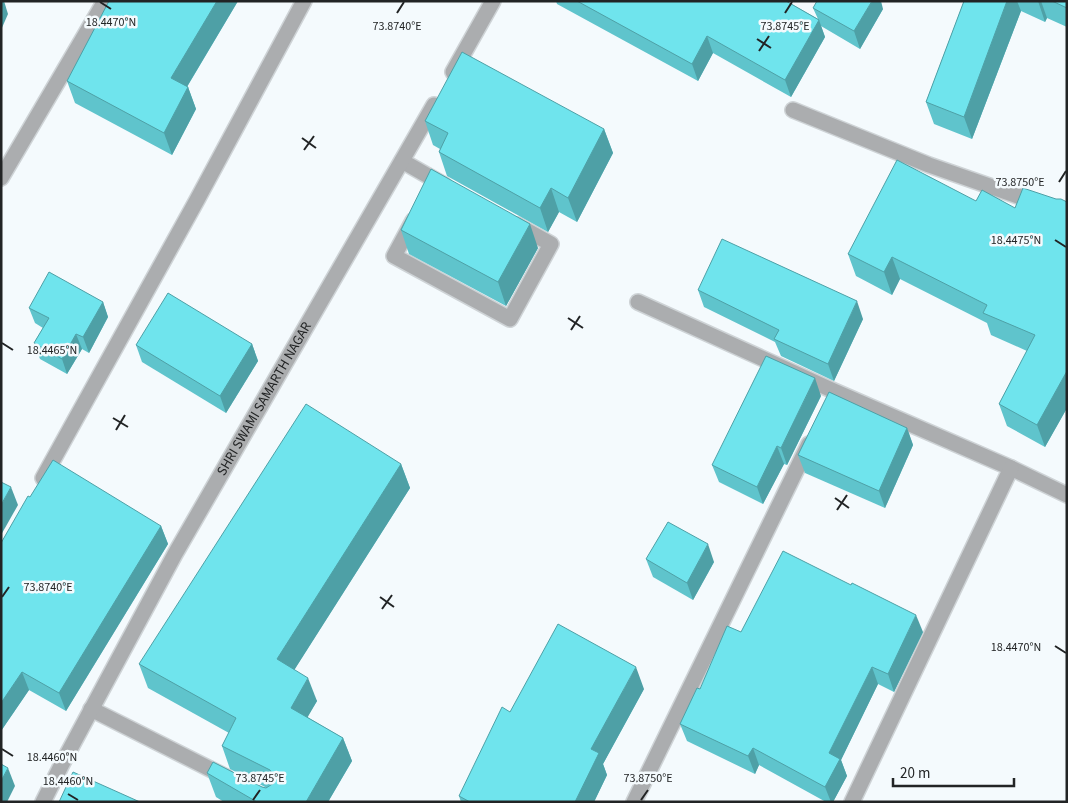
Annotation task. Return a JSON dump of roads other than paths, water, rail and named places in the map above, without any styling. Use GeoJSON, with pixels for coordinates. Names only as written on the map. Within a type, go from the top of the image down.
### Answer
{"type":"FeatureCollection","features":[{"type":"Feature","properties":{"kind":"street"},"geometry":{"type":"LineString","coordinates":[[1,178],[106,1]]}},
{"type":"Feature","properties":{"kind":"street"},"geometry":{"type":"LineString","coordinates":[[34,494],[197,200],[304,1]]}},
{"type":"Feature","properties":{"kind":"street","name":"SHRI SWAMI SAMARTH NAGAR"},"geometry":{"type":"LineString","coordinates":[[43,802],[175,554],[493,1]]}},
{"type":"Feature","properties":{"kind":"street"},"geometry":{"type":"LineString","coordinates":[[793,110],[929,165],[1067,213]]}},
{"type":"Feature","properties":{"kind":"street"},"geometry":{"type":"LineString","coordinates":[[402,161],[461,194]]}},
{"type":"Feature","properties":{"kind":"street"},"geometry":{"type":"LineString","coordinates":[[436,180],[394,256],[510,319],[551,244],[502,216]]}},
{"type":"Feature","properties":{"kind":"street"},"geometry":{"type":"LineString","coordinates":[[638,302],[832,396],[1011,468],[1067,495]]}},
{"type":"Feature","properties":{"kind":"street"},"geometry":{"type":"LineString","coordinates":[[634,802],[817,427]]}},
{"type":"Feature","properties":{"kind":"street"},"geometry":{"type":"LineString","coordinates":[[852,802],[1011,468]]}},
{"type":"Feature","properties":{"kind":"street"},"geometry":{"type":"LineString","coordinates":[[91,709],[239,784]]}}]}
